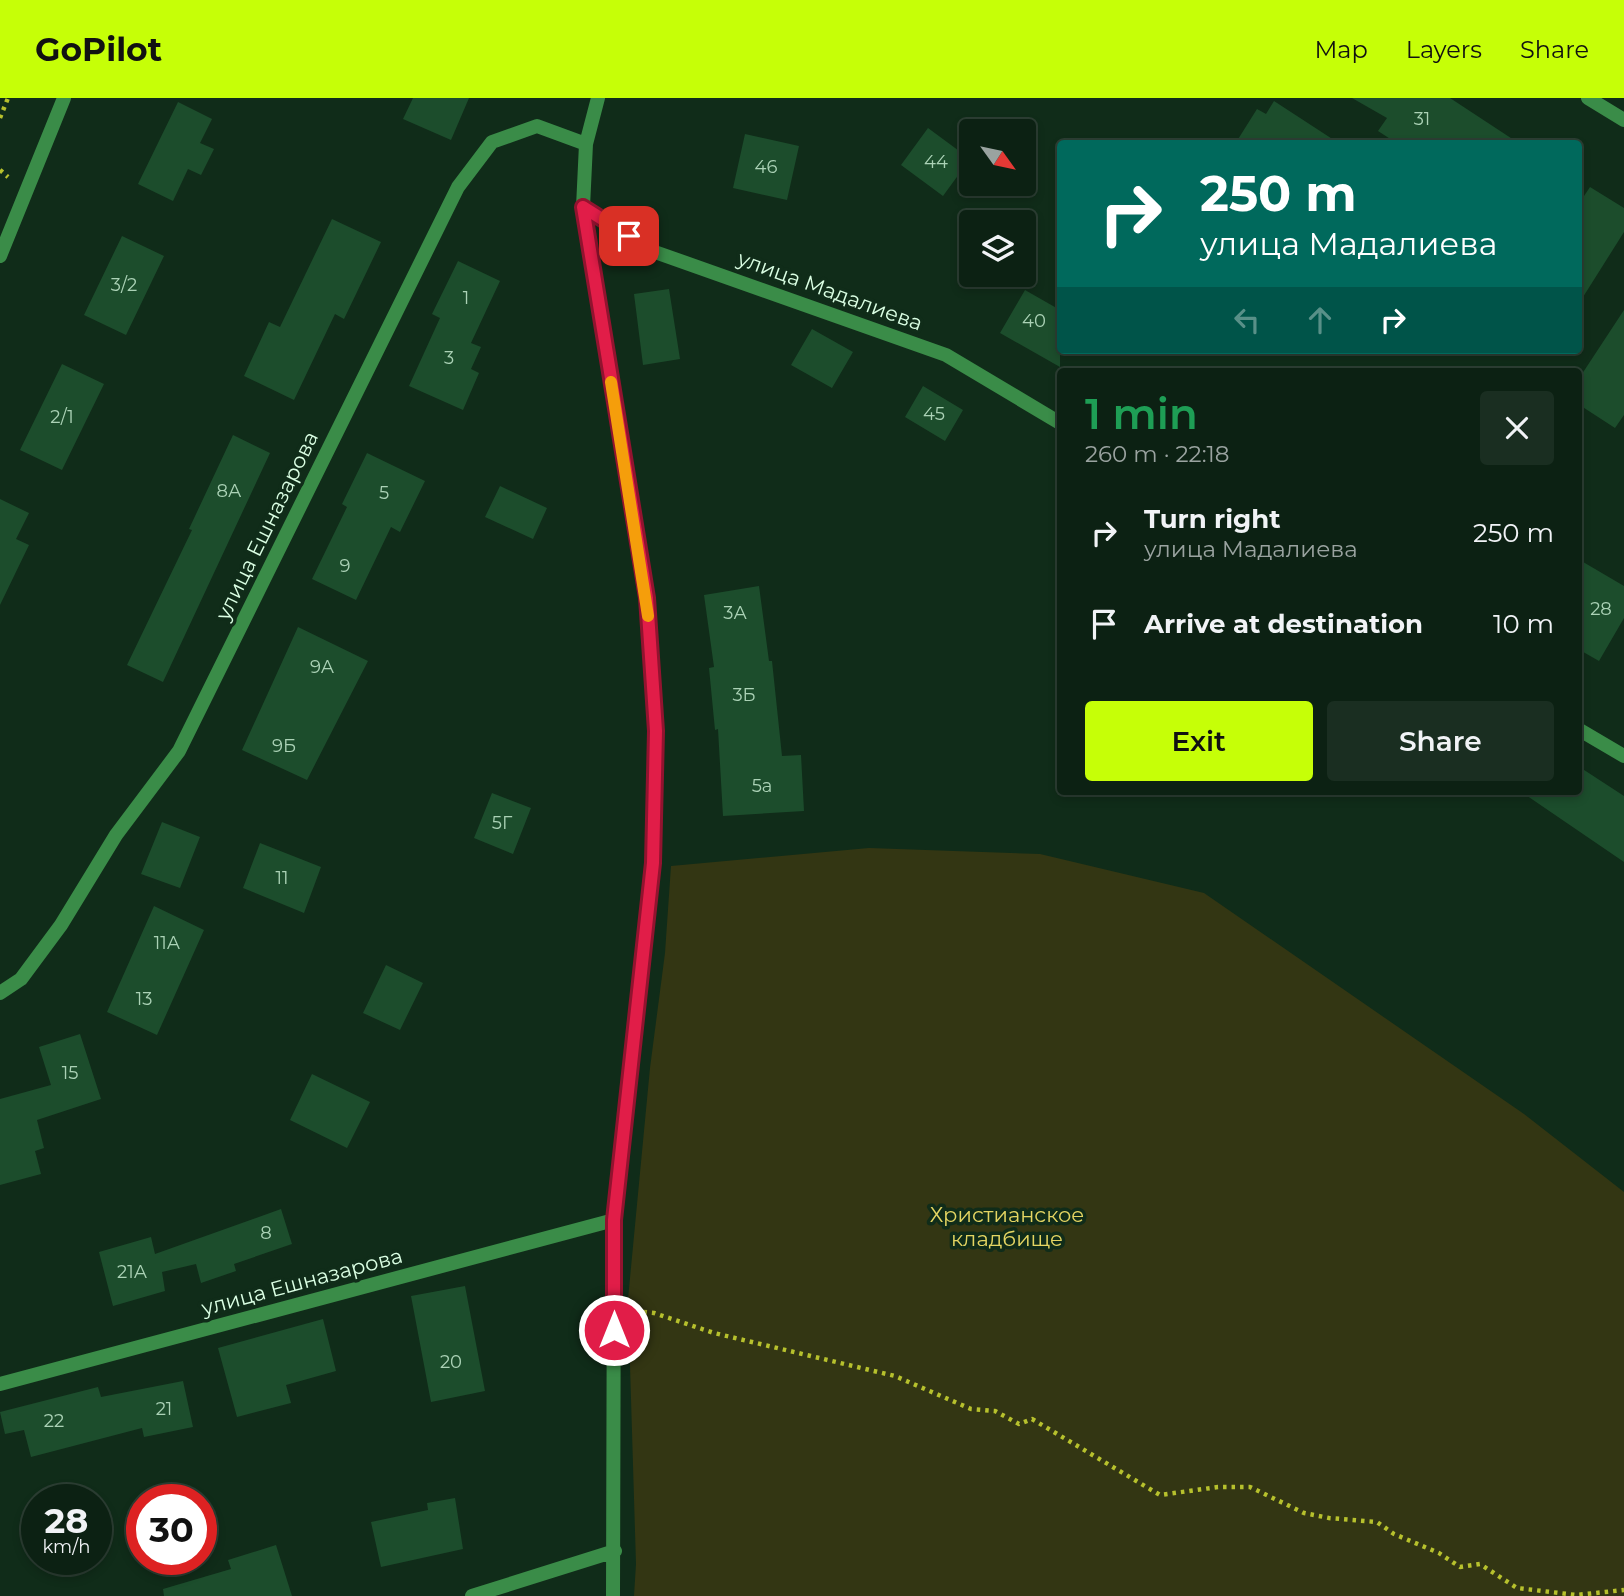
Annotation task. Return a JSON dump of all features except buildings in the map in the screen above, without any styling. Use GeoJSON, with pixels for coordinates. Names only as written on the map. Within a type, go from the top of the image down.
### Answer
{"type":"FeatureCollection","features":[{"type":"Feature","properties":{"kind":"street"},"geometry":{"type":"LineString","coordinates":[[0,256],[64,98]]}},
{"type":"Feature","properties":{"kind":"street"},"geometry":{"type":"LineString","coordinates":[[598,98],[586,144],[583,207],[647,598],[656,731],[653,863],[614,1220],[613,1596]]}},
{"type":"Feature","properties":{"kind":"street"},"geometry":{"type":"LineString","coordinates":[[1588,98],[1624,120]]}},
{"type":"Feature","properties":{"kind":"street","name":"улица Ешназарова"},"geometry":{"type":"LineString","coordinates":[[0,993],[21,979],[61,925],[116,835],[179,751],[458,187],[492,142],[537,126],[586,144]]}},
{"type":"Feature","properties":{"kind":"street","name":"улица Мадалиева"},"geometry":{"type":"LineString","coordinates":[[583,207],[652,251],[946,355],[1057,421]]}},
{"type":"Feature","properties":{"kind":"street"},"geometry":{"type":"LineString","coordinates":[[1582,731],[1624,756]]}},
{"type":"Feature","properties":{"kind":"street","name":"улица Ешназарова"},"geometry":{"type":"LineString","coordinates":[[0,1384],[614,1220]]}},
{"type":"Feature","properties":{"kind":"street"},"geometry":{"type":"LineString","coordinates":[[472,1596],[615,1551]]}},
{"type":"Feature","properties":{"kind":"path"},"geometry":{"type":"LineString","coordinates":[[0,118],[8,98]]}},
{"type":"Feature","properties":{"kind":"path"},"geometry":{"type":"LineString","coordinates":[[0,170],[11,180]]}},
{"type":"Feature","properties":{"kind":"path"},"geometry":{"type":"LineString","coordinates":[[627,1310],[654,1313],[714,1333],[895,1376],[971,1409],[995,1411],[1019,1424],[1032,1419],[1160,1495],[1218,1487],[1250,1487],[1304,1513],[1377,1522],[1394,1534],[1439,1553],[1460,1567],[1480,1564],[1517,1588],[1576,1595],[1624,1590]]}},
{"type":"Feature","properties":{"kind":"green space","name":"Христианское кладбище"},"geometry":{"type":"Polygon","coordinates":[[[869,848],[1040,854],[1204,893],[1524,1114],[1624,1192],[1624,1596],[634,1596],[636,1564],[628,1299],[650,1068],[665,953],[671,866],[869,848]]]}},
{"type":"Feature","properties":{"kind":"slow traffic"},"geometry":{"type":"LineString","coordinates":[[611,382],[648,616]]}},
{"type":"Feature","properties":{"kind":"route"},"geometry":{"type":"LineString","coordinates":[[614,1330],[614,1220],[653,863],[656,731],[647,598],[583,207],[629,236]]}}]}
